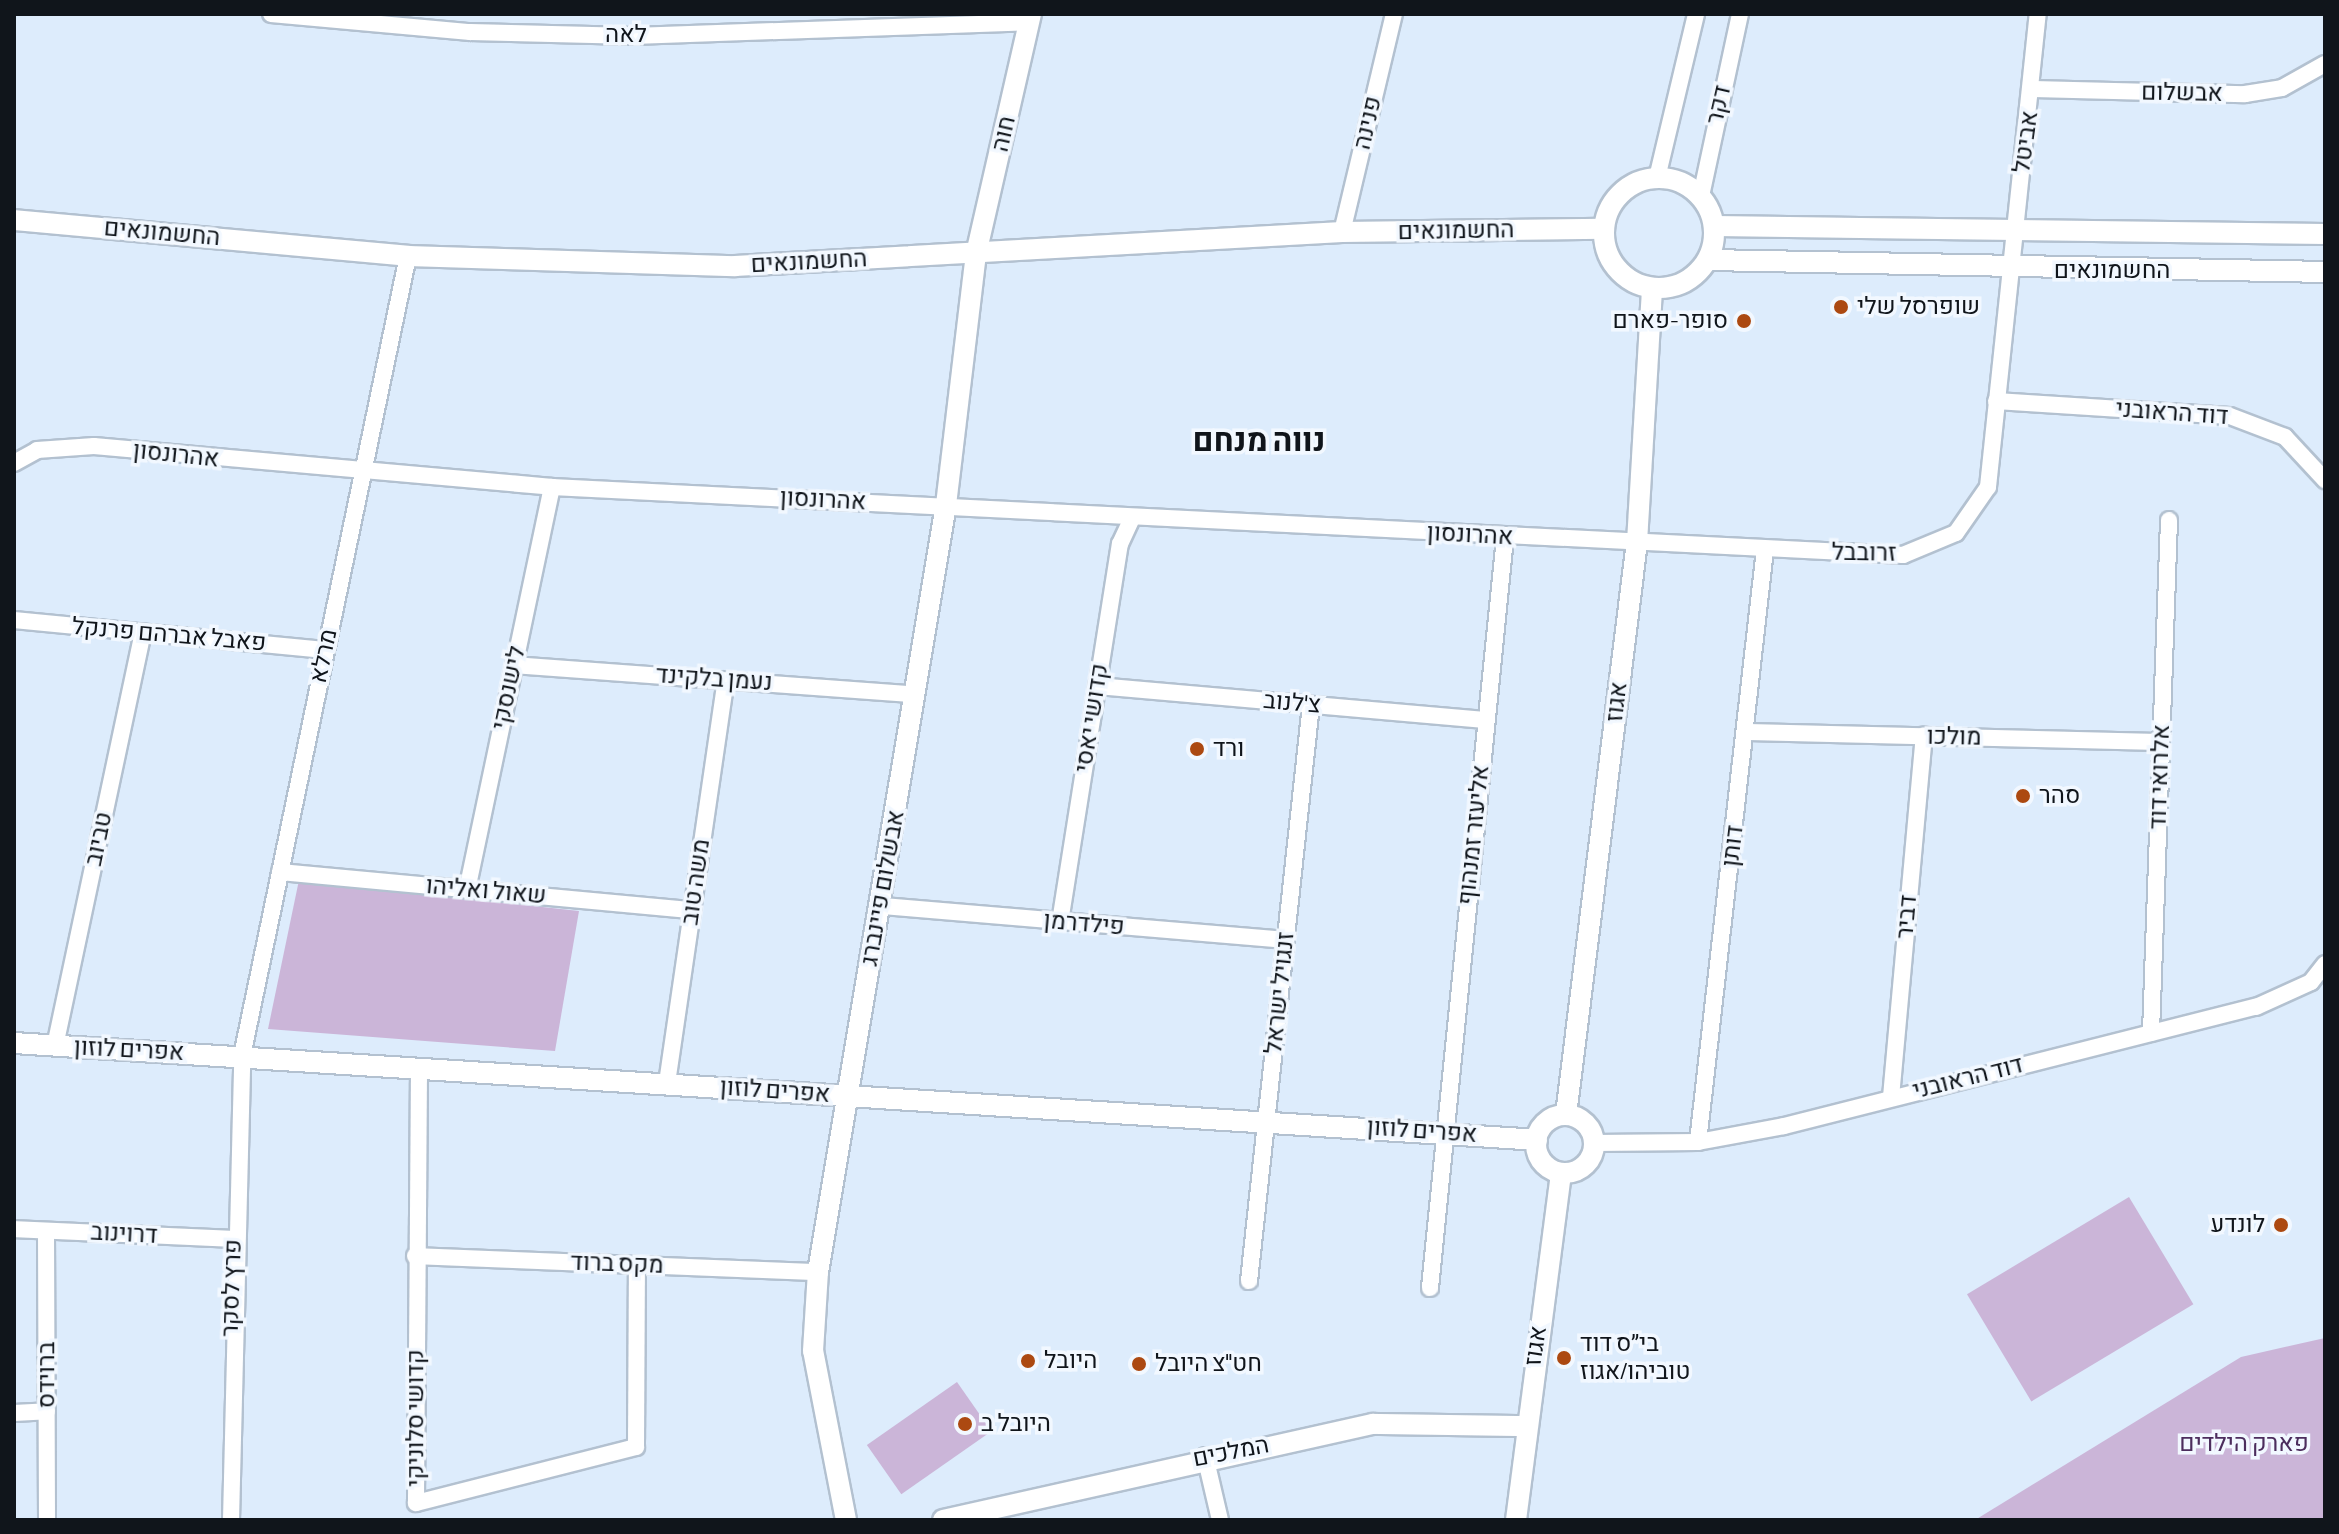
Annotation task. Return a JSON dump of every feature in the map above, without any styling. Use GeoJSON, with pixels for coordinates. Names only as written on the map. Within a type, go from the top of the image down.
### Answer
{"type":"FeatureCollection","features":[{"type":"Feature","properties":{"kind":"street","name":"לאה"},"geometry":{"type":"LineString","coordinates":[[271,14],[470,32],[633,36],[1030,18]]}},
{"type":"Feature","properties":{"kind":"street"},"geometry":{"type":"LineString","coordinates":[[470,32],[473,14]]}},
{"type":"Feature","properties":{"kind":"street","name":"פנינה"},"geometry":{"type":"LineString","coordinates":[[1342,232],[1394,14]]}},
{"type":"Feature","properties":{"kind":"street","name":"דקר"},"geometry":{"type":"LineString","coordinates":[[1657,178],[1696,14]]}},
{"type":"Feature","properties":{"kind":"street","name":"דקר"},"geometry":{"type":"LineString","coordinates":[[1701,196],[1740,14]]}},
{"type":"Feature","properties":{"kind":"street","name":"אביטל"},"geometry":{"type":"LineString","coordinates":[[2008,270],[2033,89],[2038,14]]}},
{"type":"Feature","properties":{"kind":"street","name":"חוה"},"geometry":{"type":"LineString","coordinates":[[976,254],[1030,18]]}},
{"type":"Feature","properties":{"kind":"street","name":"אבשלום"},"geometry":{"type":"LineString","coordinates":[[2033,89],[2245,94],[2282,88],[2325,64]]}},
{"type":"Feature","properties":{"kind":"street"},"geometry":{"type":"LineString","coordinates":[[1657,178],[1701,196],[1715,226],[1708,260],[1684,283],[1652,288],[1616,268],[1604,229],[1627,188],[1657,178]]}},
{"type":"Feature","properties":{"kind":"street","name":"החשמונאים"},"geometry":{"type":"LineString","coordinates":[[14,220],[408,256],[735,266],[1342,232],[1604,229]]}},
{"type":"Feature","properties":{"kind":"street","name":"החשמונאים"},"geometry":{"type":"LineString","coordinates":[[1715,226],[2325,234]]}},
{"type":"Feature","properties":{"kind":"street","name":"אבשלום פיינברג"},"geometry":{"type":"LineString","coordinates":[[846,1520],[813,1351],[818,1272],[844,1096],[882,906],[913,694],[946,505],[976,254]]}},
{"type":"Feature","properties":{"kind":"street","name":"מרלא"},"geometry":{"type":"LineString","coordinates":[[242,1056],[408,256]]}},
{"type":"Feature","properties":{"kind":"street","name":"החשמונאים"},"geometry":{"type":"LineString","coordinates":[[1708,260],[2008,270],[2325,272]]}},
{"type":"Feature","properties":{"kind":"street","name":"זרובבל"},"geometry":{"type":"LineString","coordinates":[[1637,542],[1903,555],[1956,533],[1988,487],[2008,270]]}},
{"type":"Feature","properties":{"kind":"street","name":"אגוז"},"geometry":{"type":"LineString","coordinates":[[1566,1115],[1637,542],[1652,288]]}},
{"type":"Feature","properties":{"kind":"street","name":"דוד הראובני"},"geometry":{"type":"LineString","coordinates":[[1996,401],[2230,416],[2285,437],[2325,480]]}},
{"type":"Feature","properties":{"kind":"street","name":"אהרונסון"},"geometry":{"type":"LineString","coordinates":[[14,463],[37,450],[94,446],[363,475],[552,487],[946,505],[1505,538],[1637,542]]}},
{"type":"Feature","properties":{"kind":"street","name":"לישנסקי"},"geometry":{"type":"LineString","coordinates":[[467,890],[552,487]]}},
{"type":"Feature","properties":{"kind":"street","name":"קדושי יאסי"},"geometry":{"type":"LineString","coordinates":[[1060,922],[1120,544],[1132,518]]}},
{"type":"Feature","properties":{"kind":"street","name":"אלרואי דוד"},"geometry":{"type":"LineString","coordinates":[[2151,1033],[2169,520]]}},
{"type":"Feature","properties":{"kind":"street","name":"אליעזר זמנהוף"},"geometry":{"type":"LineString","coordinates":[[1430,1288],[1443,1133],[1505,538]]}},
{"type":"Feature","properties":{"kind":"street","name":"דותן"},"geometry":{"type":"LineString","coordinates":[[1698,1142],[1765,549]]}},
{"type":"Feature","properties":{"kind":"street","name":"פאבל אברהם פרנקל"},"geometry":{"type":"LineString","coordinates":[[14,620],[325,650]]}},
{"type":"Feature","properties":{"kind":"street","name":"טביוב"},"geometry":{"type":"LineString","coordinates":[[55,1046],[143,633]]}},
{"type":"Feature","properties":{"kind":"street","name":"נעמן בלקינד"},"geometry":{"type":"LineString","coordinates":[[514,665],[913,694]]}},
{"type":"Feature","properties":{"kind":"street","name":"משה טוב"},"geometry":{"type":"LineString","coordinates":[[667,1083],[726,680]]}},
{"type":"Feature","properties":{"kind":"street","name":"צ'לנוב"},"geometry":{"type":"LineString","coordinates":[[1097,686],[1486,720]]}},
{"type":"Feature","properties":{"kind":"street","name":"זנגויל ישראל"},"geometry":{"type":"LineString","coordinates":[[1249,1281],[1311,705]]}},
{"type":"Feature","properties":{"kind":"street","name":"מולכו"},"geometry":{"type":"LineString","coordinates":[[1746,732],[2161,742]]}},
{"type":"Feature","properties":{"kind":"street","name":"דביר"},"geometry":{"type":"LineString","coordinates":[[1891,1097],[1924,736]]}},
{"type":"Feature","properties":{"kind":"street","name":"שאול ואליהו"},"geometry":{"type":"LineString","coordinates":[[280,872],[692,910]]}},
{"type":"Feature","properties":{"kind":"street","name":"פילדרמן"},"geometry":{"type":"LineString","coordinates":[[882,906],[1285,940]]}},
{"type":"Feature","properties":{"kind":"street","name":"דוד הראובני"},"geometry":{"type":"LineString","coordinates":[[1595,1143],[1698,1142],[1891,1097],[2291,995],[2325,964]]}},
{"type":"Feature","properties":{"kind":"street","name":"אפרים לוזון"},"geometry":{"type":"LineString","coordinates":[[14,1043],[1266,1120],[1537,1140]]}},
{"type":"Feature","properties":{"kind":"street","name":"פרץ לסקר"},"geometry":{"type":"LineString","coordinates":[[231,1520],[233,1239],[242,1056]]}},
{"type":"Feature","properties":{"kind":"street","name":"קדושי סלוניקי"},"geometry":{"type":"LineString","coordinates":[[419,1069],[415,1256],[416,1503],[636,1447],[637,1265]]}},
{"type":"Feature","properties":{"kind":"street"},"geometry":{"type":"LineString","coordinates":[[1566,1115],[1582,1120],[1595,1143],[1585,1166],[1561,1173],[1540,1159],[1537,1140],[1547,1122],[1566,1115]]}},
{"type":"Feature","properties":{"kind":"street","name":"אגוז"},"geometry":{"type":"LineString","coordinates":[[1516,1520],[1524,1426],[1561,1173]]}},
{"type":"Feature","properties":{"kind":"street","name":"דרוינוב"},"geometry":{"type":"LineString","coordinates":[[14,1229],[233,1239]]}},
{"type":"Feature","properties":{"kind":"street","name":"ברוידס"},"geometry":{"type":"LineString","coordinates":[[46,1231],[47,1520]]}},
{"type":"Feature","properties":{"kind":"street","name":"מקס ברוד"},"geometry":{"type":"LineString","coordinates":[[415,1256],[818,1272]]}},
{"type":"Feature","properties":{"kind":"street"},"geometry":{"type":"LineString","coordinates":[[14,1413],[47,1411]]}},
{"type":"Feature","properties":{"kind":"street","name":"המלכים"},"geometry":{"type":"LineString","coordinates":[[943,1520],[1205,1456],[1373,1424],[1524,1426]]}},
{"type":"Feature","properties":{"kind":"street"},"geometry":{"type":"LineString","coordinates":[[1205,1456],[1220,1520]]}},
{"type":"Feature","properties":{"kind":"green space"},"geometry":{"type":"Polygon","coordinates":[[[299,880],[579,911],[555,1051],[268,1029],[299,880]]]}},
{"type":"Feature","properties":{"kind":"green space"},"geometry":{"type":"Polygon","coordinates":[[[2129,1197],[2193,1304],[2031,1401],[1967,1294],[2129,1197]]]}},
{"type":"Feature","properties":{"kind":"green space","name":"פארק הילדים"},"geometry":{"type":"Polygon","coordinates":[[[2325,1338],[2325,1520],[1975,1520],[2241,1357],[2325,1338]]]}},
{"type":"Feature","properties":{"kind":"green space"},"geometry":{"type":"Polygon","coordinates":[[[957,1382],[991,1431],[901,1494],[867,1445],[957,1382]]]}},
{"type":"Feature","properties":{"kind":"place","name":"שופרסל שלי"},"geometry":{"type":"Point","coordinates":[1841,307]}},
{"type":"Feature","properties":{"kind":"place","name":"סופר-פארם"},"geometry":{"type":"Point","coordinates":[1744,321]}},
{"type":"Feature","properties":{"kind":"place","name":"ורד"},"geometry":{"type":"Point","coordinates":[1197,749]}},
{"type":"Feature","properties":{"kind":"place","name":"סהר"},"geometry":{"type":"Point","coordinates":[2023,796]}},
{"type":"Feature","properties":{"kind":"place","name":"לונדע"},"geometry":{"type":"Point","coordinates":[2281,1225]}},
{"type":"Feature","properties":{"kind":"place","name":"בי״ס דוד טוביהו/אגוז"},"geometry":{"type":"Point","coordinates":[1564,1358]}},
{"type":"Feature","properties":{"kind":"place","name":"היובל"},"geometry":{"type":"Point","coordinates":[1028,1361]}},
{"type":"Feature","properties":{"kind":"place","name":"חט\"צ היובל"},"geometry":{"type":"Point","coordinates":[1139,1364]}},
{"type":"Feature","properties":{"kind":"place","name":"היובל ב"},"geometry":{"type":"Point","coordinates":[965,1424]}},
{"type":"Feature","properties":{"kind":"district","name":"נווה מנחם"},"geometry":{"type":"Point","coordinates":[1259,442]}}]}
